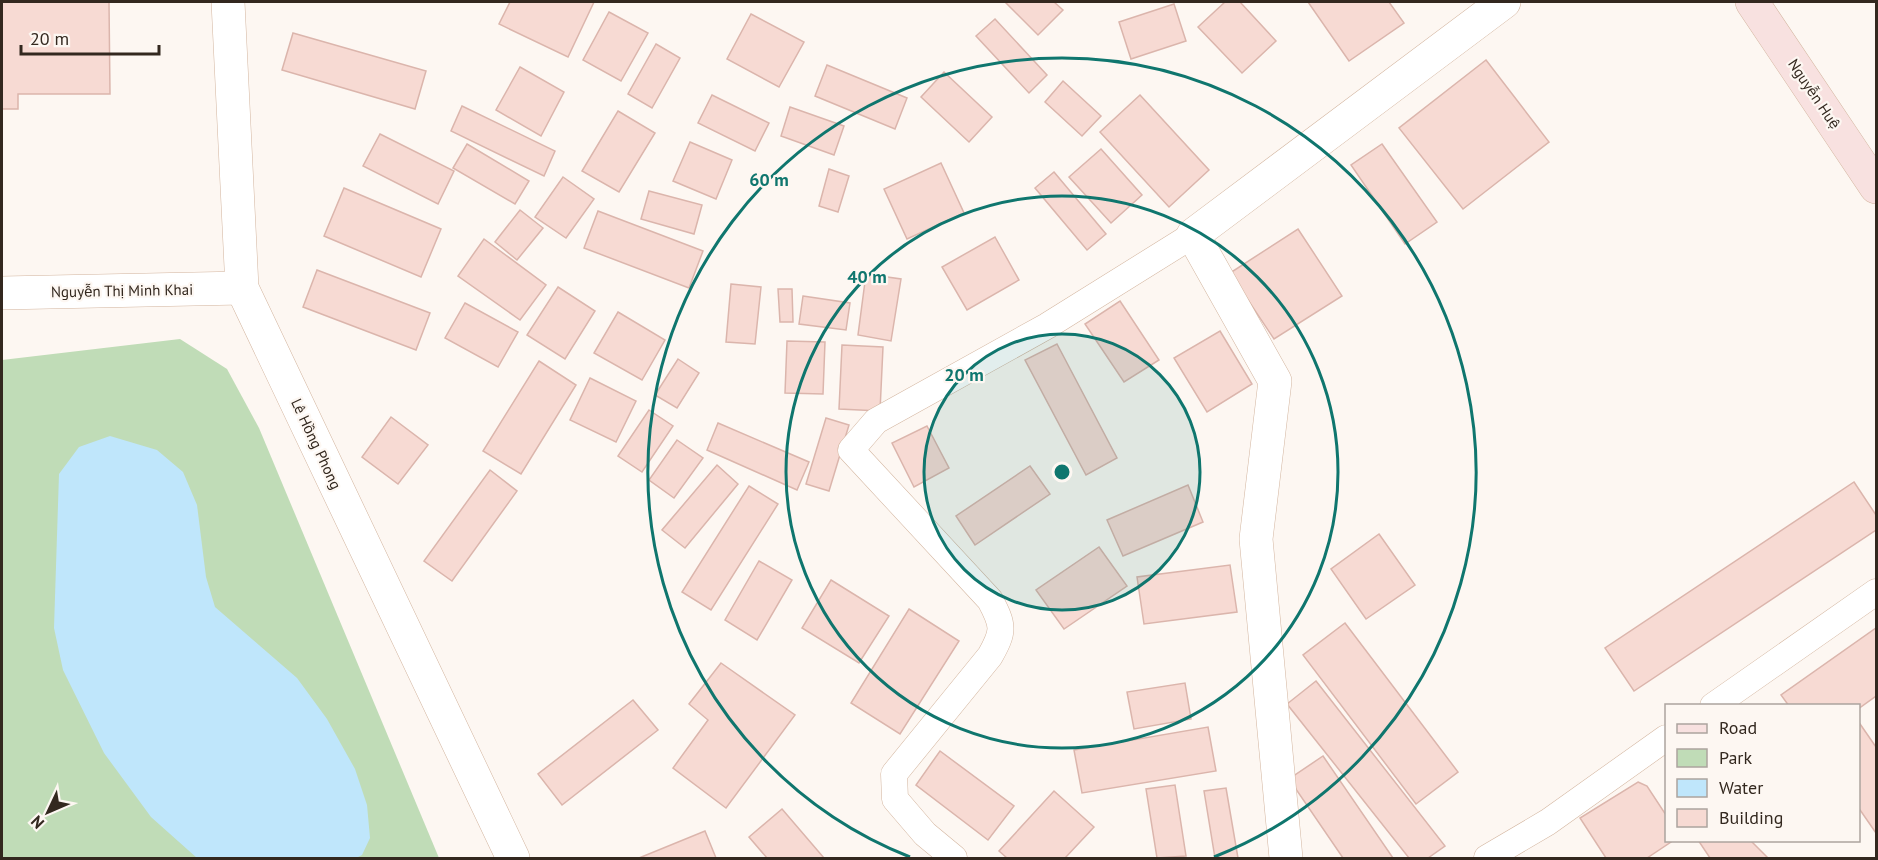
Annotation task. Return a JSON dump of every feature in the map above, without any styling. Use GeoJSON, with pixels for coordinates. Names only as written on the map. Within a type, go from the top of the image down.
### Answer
{"type":"FeatureCollection","features":[{"type":"Feature","properties":{"kind":"main road","name":"Nguyễn Huệ"},"geometry":{"type":"LineString","coordinates":[[1752,2],[1876,187]]}},
{"type":"Feature","properties":{"kind":"street","name":"Lê Hồng Phong"},"geometry":{"type":"LineString","coordinates":[[228,2],[242,288],[513,858]]}},
{"type":"Feature","properties":{"kind":"street"},"geometry":{"type":"LineString","coordinates":[[1286,858],[1256,539],[1275,381],[1193,236],[1504,2]]}},
{"type":"Feature","properties":{"kind":"street","name":"Nguyễn Thị Minh Khai"},"geometry":{"type":"LineString","coordinates":[[2,293],[242,288]]}},
{"type":"Feature","properties":{"kind":"lane"},"geometry":{"type":"LineString","coordinates":[[954,858],[926,834],[895,799],[894,774],[990,656],[1000,638],[1002,622],[990,600],[852,450],[876,421],[1047,326],[1193,236]]}},
{"type":"Feature","properties":{"kind":"lane"},"geometry":{"type":"LineString","coordinates":[[1714,704],[1876,592]]}},
{"type":"Feature","properties":{"kind":"lane"},"geometry":{"type":"LineString","coordinates":[[1487,858],[1548,822],[1665,739]]}},
{"type":"Feature","properties":{"kind":"green space"},"geometry":{"type":"Polygon","coordinates":[[[180,339],[227,369],[259,428],[439,858],[2,858],[2,360],[180,339]]]}},
{"type":"Feature","properties":{"kind":"water"},"geometry":{"type":"Polygon","coordinates":[[[110,436],[157,450],[183,472],[197,505],[206,577],[215,607],[297,678],[327,719],[355,769],[367,805],[370,838],[362,855],[356,858],[197,858],[151,817],[104,753],[63,670],[54,628],[59,474],[79,447],[110,436]]]}},
{"type":"Feature","properties":{"kind":"building"},"geometry":{"type":"Polygon","coordinates":[[[2,2],[109,2],[110,94],[18,94],[18,109],[2,109],[2,2]]]}},
{"type":"Feature","properties":{"kind":"building"},"geometry":{"type":"Polygon","coordinates":[[[510,2],[594,2],[568,57],[499,24],[510,2]]]}},
{"type":"Feature","properties":{"kind":"building"},"geometry":{"type":"Polygon","coordinates":[[[1005,2],[1054,2],[1063,10],[1038,35],[1005,2]]]}},
{"type":"Feature","properties":{"kind":"building"},"geometry":{"type":"Polygon","coordinates":[[[1225,2],[1240,2],[1276,41],[1242,73],[1198,27],[1225,2]]]}},
{"type":"Feature","properties":{"kind":"building"},"geometry":{"type":"Polygon","coordinates":[[[1308,2],[1389,2],[1404,23],[1349,61],[1308,2]]]}},
{"type":"Feature","properties":{"kind":"building"},"geometry":{"type":"Polygon","coordinates":[[[1174,4],[1186,41],[1131,59],[1119,22],[1174,4]]]}},
{"type":"Feature","properties":{"kind":"building"},"geometry":{"type":"Polygon","coordinates":[[[609,12],[648,33],[621,81],[583,60],[609,12]]]}},
{"type":"Feature","properties":{"kind":"building"},"geometry":{"type":"Polygon","coordinates":[[[751,14],[804,42],[779,87],[727,59],[751,14]]]}},
{"type":"Feature","properties":{"kind":"building"},"geometry":{"type":"Polygon","coordinates":[[[995,19],[1047,75],[1029,93],[976,36],[995,19]]]}},
{"type":"Feature","properties":{"kind":"building"},"geometry":{"type":"Polygon","coordinates":[[[293,33],[426,71],[415,109],[282,70],[293,33]]]}},
{"type":"Feature","properties":{"kind":"building"},"geometry":{"type":"Polygon","coordinates":[[[656,44],[680,58],[652,108],[628,94],[656,44]]]}},
{"type":"Feature","properties":{"kind":"building"},"geometry":{"type":"Polygon","coordinates":[[[1486,60],[1549,142],[1463,209],[1399,128],[1486,60]]]}},
{"type":"Feature","properties":{"kind":"building"},"geometry":{"type":"Polygon","coordinates":[[[827,65],[907,98],[895,129],[815,96],[827,65]]]}},
{"type":"Feature","properties":{"kind":"building"},"geometry":{"type":"Polygon","coordinates":[[[520,67],[564,92],[541,136],[496,110],[520,67]]]}},
{"type":"Feature","properties":{"kind":"building"},"geometry":{"type":"Polygon","coordinates":[[[944,72],[992,117],[969,142],[921,97],[944,72]]]}},
{"type":"Feature","properties":{"kind":"building"},"geometry":{"type":"Polygon","coordinates":[[[1063,81],[1101,116],[1082,136],[1045,102],[1063,81]]]}},
{"type":"Feature","properties":{"kind":"building"},"geometry":{"type":"Polygon","coordinates":[[[712,95],[769,123],[755,151],[698,123],[712,95]]]}},
{"type":"Feature","properties":{"kind":"building"},"geometry":{"type":"Polygon","coordinates":[[[1140,95],[1209,170],[1169,207],[1100,132],[1140,95]]]}},
{"type":"Feature","properties":{"kind":"building"},"geometry":{"type":"Polygon","coordinates":[[[462,106],[555,151],[544,176],[451,131],[462,106]]]}},
{"type":"Feature","properties":{"kind":"building"},"geometry":{"type":"Polygon","coordinates":[[[790,107],[844,126],[834,155],[781,136],[790,107]]]}},
{"type":"Feature","properties":{"kind":"building"},"geometry":{"type":"Polygon","coordinates":[[[618,111],[655,133],[619,192],[582,171],[618,111]]]}},
{"type":"Feature","properties":{"kind":"building"},"geometry":{"type":"Polygon","coordinates":[[[380,134],[454,171],[438,204],[363,166],[380,134]]]}},
{"type":"Feature","properties":{"kind":"building"},"geometry":{"type":"Polygon","coordinates":[[[690,142],[732,160],[716,199],[673,181],[690,142]]]}},
{"type":"Feature","properties":{"kind":"building"},"geometry":{"type":"Polygon","coordinates":[[[467,144],[529,181],[515,204],[453,168],[467,144]]]}},
{"type":"Feature","properties":{"kind":"building"},"geometry":{"type":"Polygon","coordinates":[[[1382,144],[1437,222],[1405,244],[1351,165],[1382,144]]]}},
{"type":"Feature","properties":{"kind":"building"},"geometry":{"type":"Polygon","coordinates":[[[1101,149],[1142,195],[1111,223],[1069,177],[1101,149]]]}},
{"type":"Feature","properties":{"kind":"building"},"geometry":{"type":"Polygon","coordinates":[[[941,163],[964,213],[907,239],[884,189],[941,163]]]}},
{"type":"Feature","properties":{"kind":"building"},"geometry":{"type":"Polygon","coordinates":[[[829,169],[849,176],[838,212],[819,206],[829,169]]]}},
{"type":"Feature","properties":{"kind":"building"},"geometry":{"type":"Polygon","coordinates":[[[1054,172],[1106,234],[1087,250],[1035,188],[1054,172]]]}},
{"type":"Feature","properties":{"kind":"building"},"geometry":{"type":"Polygon","coordinates":[[[563,177],[594,199],[566,238],[535,217],[563,177]]]}},
{"type":"Feature","properties":{"kind":"building"},"geometry":{"type":"Polygon","coordinates":[[[344,188],[441,229],[421,277],[324,236],[344,188]]]}},
{"type":"Feature","properties":{"kind":"building"},"geometry":{"type":"Polygon","coordinates":[[[649,191],[702,205],[694,234],[641,219],[649,191]]]}},
{"type":"Feature","properties":{"kind":"building"},"geometry":{"type":"Polygon","coordinates":[[[520,210],[543,228],[517,260],[495,242],[520,210]]]}},
{"type":"Feature","properties":{"kind":"building"},"geometry":{"type":"Polygon","coordinates":[[[598,211],[703,251],[689,288],[584,248],[598,211]]]}},
{"type":"Feature","properties":{"kind":"building"},"geometry":{"type":"Polygon","coordinates":[[[1298,229],[1342,296],[1274,339],[1230,273],[1298,229]]]}},
{"type":"Feature","properties":{"kind":"building"},"geometry":{"type":"Polygon","coordinates":[[[995,237],[1019,280],[967,310],[942,267],[995,237]]]}},
{"type":"Feature","properties":{"kind":"building"},"geometry":{"type":"Polygon","coordinates":[[[484,239],[546,285],[520,320],[458,276],[484,239]]]}},
{"type":"Feature","properties":{"kind":"building"},"geometry":{"type":"Polygon","coordinates":[[[317,270],[430,313],[416,350],[303,307],[317,270]]]}},
{"type":"Feature","properties":{"kind":"building"},"geometry":{"type":"Polygon","coordinates":[[[866,274],[901,279],[891,341],[858,335],[866,274]]]}},
{"type":"Feature","properties":{"kind":"building"},"geometry":{"type":"Polygon","coordinates":[[[731,284],[761,287],[755,344],[726,342],[731,284]]]}},
{"type":"Feature","properties":{"kind":"building"},"geometry":{"type":"Polygon","coordinates":[[[558,287],[595,311],[565,359],[527,335],[558,287]]]}},
{"type":"Feature","properties":{"kind":"building"},"geometry":{"type":"Polygon","coordinates":[[[778,289],[792,289],[793,322],[780,322],[778,289]]]}},
{"type":"Feature","properties":{"kind":"building"},"geometry":{"type":"Polygon","coordinates":[[[803,296],[850,303],[846,330],[799,324],[803,296]]]}},
{"type":"Feature","properties":{"kind":"building"},"geometry":{"type":"Polygon","coordinates":[[[1120,301],[1159,360],[1124,382],[1085,324],[1120,301]]]}},
{"type":"Feature","properties":{"kind":"building"},"geometry":{"type":"Polygon","coordinates":[[[465,303],[518,332],[498,367],[445,338],[465,303]]]}},
{"type":"Feature","properties":{"kind":"building"},"geometry":{"type":"Polygon","coordinates":[[[618,312],[665,340],[642,380],[594,353],[618,312]]]}},
{"type":"Feature","properties":{"kind":"building"},"geometry":{"type":"Polygon","coordinates":[[[1220,331],[1252,384],[1207,412],[1174,358],[1220,331]]]}},
{"type":"Feature","properties":{"kind":"building"},"geometry":{"type":"Polygon","coordinates":[[[787,341],[825,342],[823,394],[785,393],[787,341]]]}},
{"type":"Feature","properties":{"kind":"building"},"geometry":{"type":"Polygon","coordinates":[[[1057,344],[1117,458],[1086,475],[1025,360],[1057,344]]]}},
{"type":"Feature","properties":{"kind":"building"},"geometry":{"type":"Polygon","coordinates":[[[842,345],[883,347],[880,411],[839,409],[842,345]]]}},
{"type":"Feature","properties":{"kind":"building"},"geometry":{"type":"Polygon","coordinates":[[[678,359],[699,373],[677,408],[655,395],[678,359]]]}},
{"type":"Feature","properties":{"kind":"building"},"geometry":{"type":"Polygon","coordinates":[[[539,361],[576,385],[521,474],[483,451],[539,361]]]}},
{"type":"Feature","properties":{"kind":"building"},"geometry":{"type":"Polygon","coordinates":[[[590,378],[636,401],[616,442],[570,420],[590,378]]]}},
{"type":"Feature","properties":{"kind":"building"},"geometry":{"type":"Polygon","coordinates":[[[649,410],[673,426],[642,472],[618,456],[649,410]]]}},
{"type":"Feature","properties":{"kind":"building"},"geometry":{"type":"Polygon","coordinates":[[[391,417],[428,445],[398,484],[362,457],[391,417]]]}},
{"type":"Feature","properties":{"kind":"building"},"geometry":{"type":"Polygon","coordinates":[[[826,418],[849,425],[829,491],[806,484],[826,418]]]}},
{"type":"Feature","properties":{"kind":"building"},"geometry":{"type":"Polygon","coordinates":[[[718,423],[809,462],[797,490],[707,450],[718,423]]]}},
{"type":"Feature","properties":{"kind":"building"},"geometry":{"type":"Polygon","coordinates":[[[927,426],[949,468],[914,487],[892,443],[927,426]]]}},
{"type":"Feature","properties":{"kind":"building"},"geometry":{"type":"Polygon","coordinates":[[[677,440],[703,458],[674,498],[649,480],[677,440]]]}},
{"type":"Feature","properties":{"kind":"building"},"geometry":{"type":"Polygon","coordinates":[[[717,465],[738,484],[685,548],[662,530],[717,465]]]}},
{"type":"Feature","properties":{"kind":"building"},"geometry":{"type":"Polygon","coordinates":[[[1030,466],[1050,494],[975,545],[956,516],[1030,466]]]}},
{"type":"Feature","properties":{"kind":"building"},"geometry":{"type":"Polygon","coordinates":[[[490,470],[517,491],[452,581],[424,561],[490,470]]]}},
{"type":"Feature","properties":{"kind":"building"},"geometry":{"type":"Polygon","coordinates":[[[1854,482],[1876,515],[1876,530],[1634,691],[1605,648],[1854,482]]]}},
{"type":"Feature","properties":{"kind":"building"},"geometry":{"type":"Polygon","coordinates":[[[1188,485],[1203,522],[1123,556],[1107,520],[1188,485]]]}},
{"type":"Feature","properties":{"kind":"building"},"geometry":{"type":"Polygon","coordinates":[[[749,486],[778,504],[711,610],[682,592],[749,486]]]}},
{"type":"Feature","properties":{"kind":"building"},"geometry":{"type":"Polygon","coordinates":[[[1379,534],[1415,585],[1366,619],[1331,569],[1379,534]]]}},
{"type":"Feature","properties":{"kind":"building"},"geometry":{"type":"Polygon","coordinates":[[[1099,547],[1127,586],[1064,629],[1036,590],[1099,547]]]}},
{"type":"Feature","properties":{"kind":"building"},"geometry":{"type":"Polygon","coordinates":[[[759,561],[792,580],[757,640],[725,620],[759,561]]]}},
{"type":"Feature","properties":{"kind":"building"},"geometry":{"type":"Polygon","coordinates":[[[1230,565],[1237,612],[1144,624],[1137,577],[1230,565]]]}},
{"type":"Feature","properties":{"kind":"building"},"geometry":{"type":"Polygon","coordinates":[[[831,580],[889,616],[859,663],[802,628],[831,580]]]}},
{"type":"Feature","properties":{"kind":"building"},"geometry":{"type":"Polygon","coordinates":[[[909,609],[959,641],[900,734],[851,703],[909,609]]]}},
{"type":"Feature","properties":{"kind":"building"},"geometry":{"type":"Polygon","coordinates":[[[1345,623],[1458,772],[1416,804],[1303,655],[1345,623]]]}},
{"type":"Feature","properties":{"kind":"building"},"geometry":{"type":"Polygon","coordinates":[[[1876,628],[1876,696],[1860,708],[1860,704],[1788,704],[1781,695],[1876,628]]]}},
{"type":"Feature","properties":{"kind":"building"},"geometry":{"type":"Polygon","coordinates":[[[721,663],[795,715],[726,808],[673,768],[708,720],[689,704],[721,663]]]}},
{"type":"Feature","properties":{"kind":"building"},"geometry":{"type":"Polygon","coordinates":[[[1316,681],[1445,846],[1428,858],[1409,858],[1287,704],[1316,681]]]}},
{"type":"Feature","properties":{"kind":"building"},"geometry":{"type":"Polygon","coordinates":[[[1185,683],[1191,719],[1134,729],[1127,692],[1185,683]]]}},
{"type":"Feature","properties":{"kind":"building"},"geometry":{"type":"Polygon","coordinates":[[[633,700],[658,730],[562,805],[538,774],[633,700]]]}},
{"type":"Feature","properties":{"kind":"building"},"geometry":{"type":"Polygon","coordinates":[[[1860,724],[1876,747],[1876,833],[1860,810],[1860,724]]]}},
{"type":"Feature","properties":{"kind":"building"},"geometry":{"type":"Polygon","coordinates":[[[1208,727],[1216,771],[1082,793],[1074,750],[1208,727]]]}},
{"type":"Feature","properties":{"kind":"building"},"geometry":{"type":"Polygon","coordinates":[[[940,751],[1014,806],[988,840],[916,785],[940,751]]]}},
{"type":"Feature","properties":{"kind":"building"},"geometry":{"type":"Polygon","coordinates":[[[1323,756],[1393,858],[1343,858],[1289,779],[1323,756]]]}},
{"type":"Feature","properties":{"kind":"building"},"geometry":{"type":"Polygon","coordinates":[[[1638,782],[1647,786],[1665,813],[1665,842],[1671,842],[1647,858],[1606,858],[1580,818],[1638,782]]]}},
{"type":"Feature","properties":{"kind":"building"},"geometry":{"type":"Polygon","coordinates":[[[1175,785],[1186,856],[1157,858],[1146,789],[1175,785]]]}},
{"type":"Feature","properties":{"kind":"building"},"geometry":{"type":"Polygon","coordinates":[[[1226,788],[1238,858],[1215,858],[1204,791],[1226,788]]]}},
{"type":"Feature","properties":{"kind":"building"},"geometry":{"type":"Polygon","coordinates":[[[1054,791],[1094,827],[1065,858],[1007,858],[999,851],[1054,791]]]}},
{"type":"Feature","properties":{"kind":"building"},"geometry":{"type":"Polygon","coordinates":[[[782,809],[824,858],[767,858],[749,837],[782,809]]]}},
{"type":"Feature","properties":{"kind":"building"},"geometry":{"type":"Polygon","coordinates":[[[705,831],[716,858],[639,858],[705,831]]]}},
{"type":"Feature","properties":{"kind":"building"},"geometry":{"type":"Polygon","coordinates":[[[1699,842],[1752,842],[1768,858],[1710,858],[1699,842]]]}}]}
